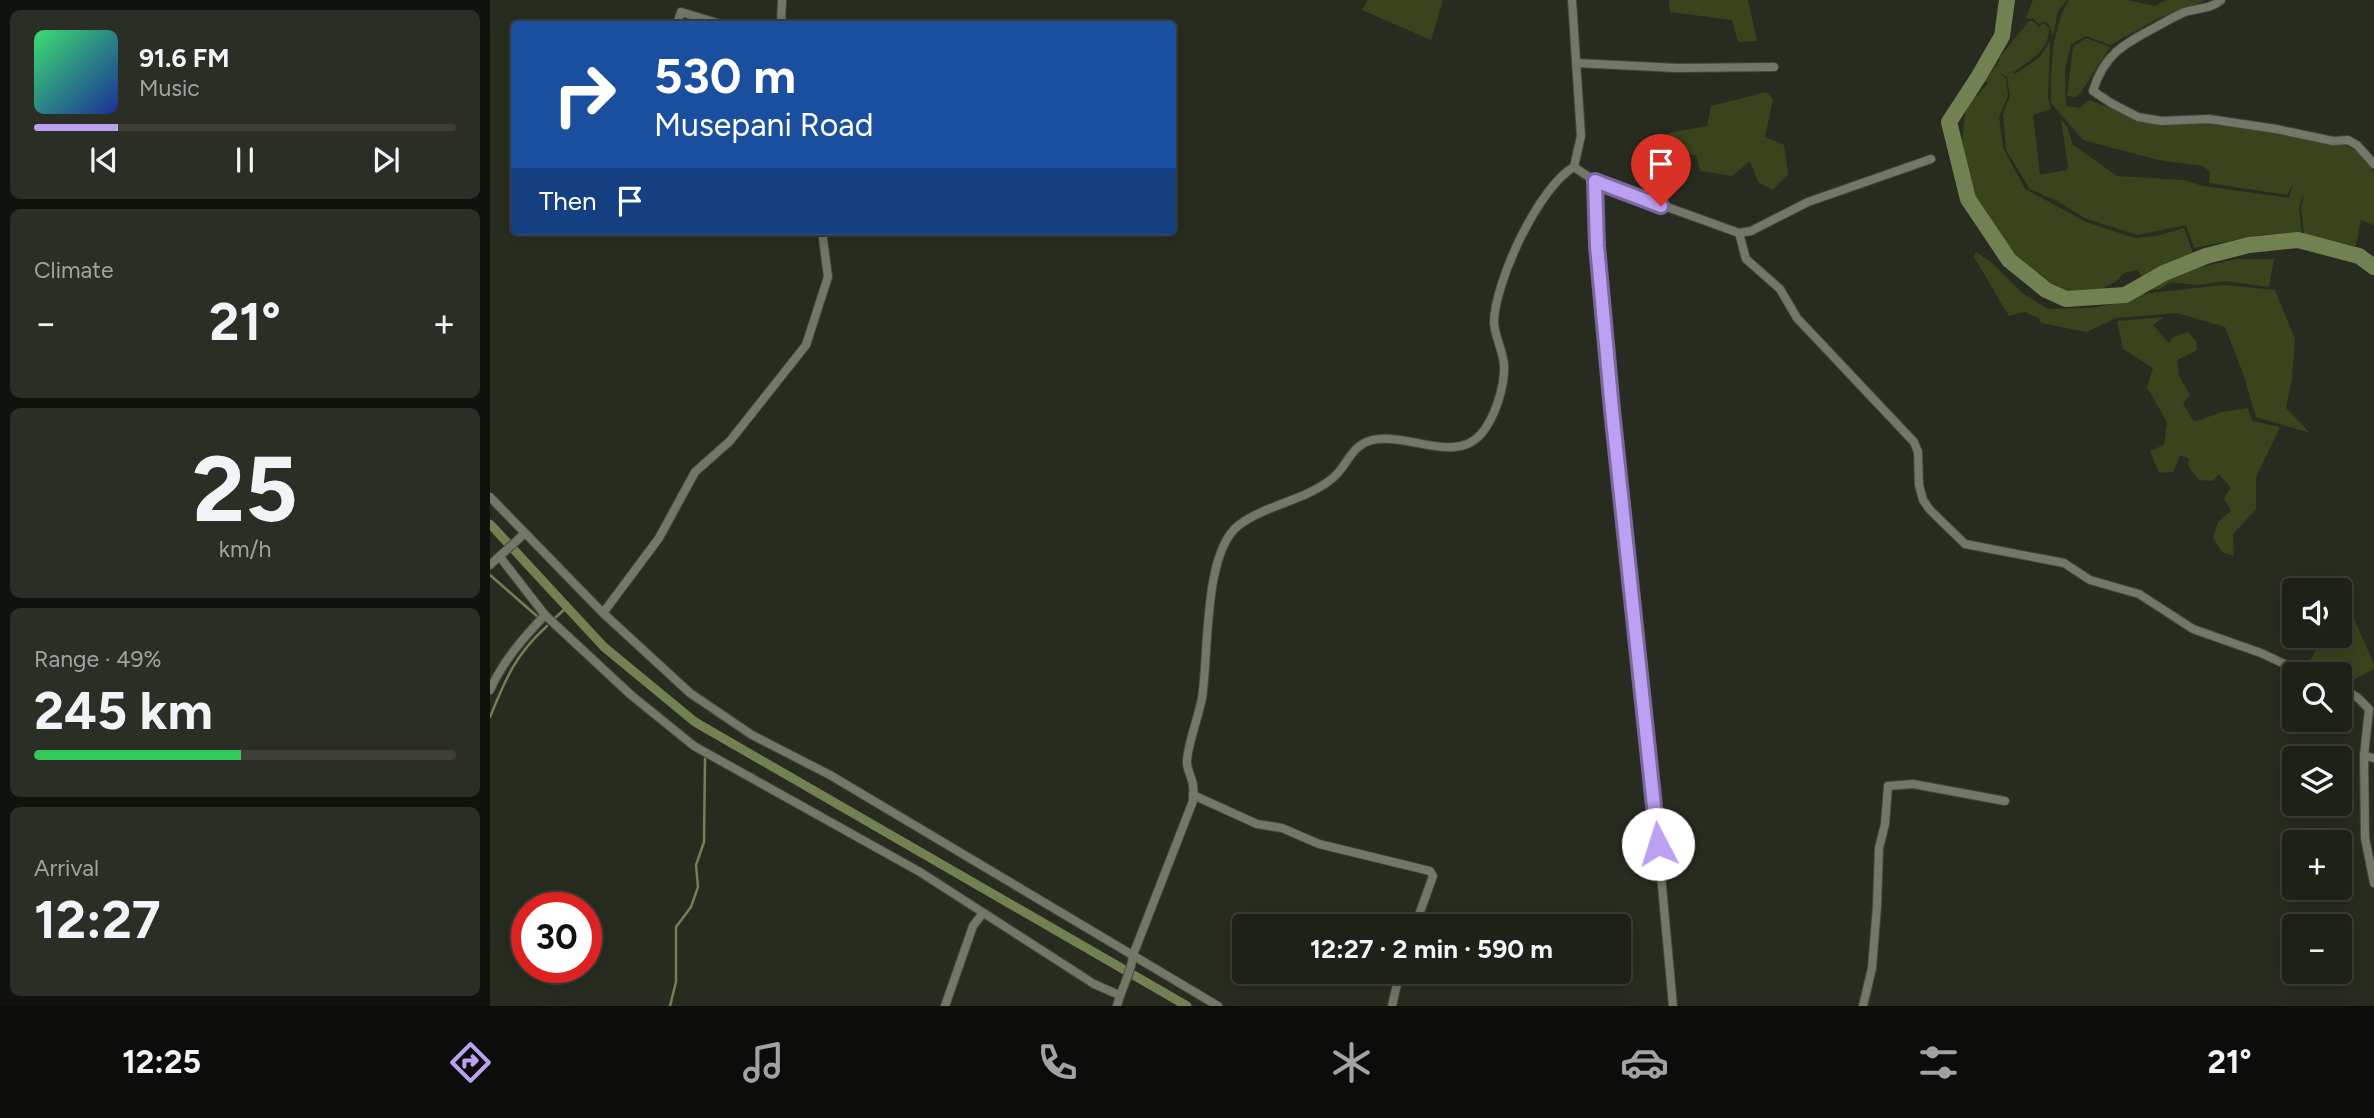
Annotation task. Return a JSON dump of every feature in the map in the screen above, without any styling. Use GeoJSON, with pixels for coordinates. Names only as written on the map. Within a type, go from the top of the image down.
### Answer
{"type":"FeatureCollection","features":[{"type":"Feature","properties":{"kind":"street"},"geometry":{"type":"LineString","coordinates":[[781,21],[782,0]]}},
{"type":"Feature","properties":{"kind":"street"},"geometry":{"type":"LineString","coordinates":[[1117,1006],[1120,991],[1132,966],[1133,955],[1193,801],[1193,786],[1186,764],[1202,698],[1216,566],[1224,541],[1238,526],[1332,480],[1351,452],[1368,440],[1384,438],[1452,448],[1469,444],[1481,434],[1494,412],[1502,385],[1504,364],[1494,322],[1501,292],[1515,249],[1545,193],[1563,173],[1574,167],[1581,136],[1572,0]]}},
{"type":"Feature","properties":{"kind":"street"},"geometry":{"type":"LineString","coordinates":[[2221,0],[2185,12],[2123,44],[2107,60],[2093,90],[2138,117],[2161,121],[2209,119],[2333,141],[2348,141],[2357,145],[2374,164]]}},
{"type":"Feature","properties":{"kind":"street"},"geometry":{"type":"LineString","coordinates":[[678,21],[681,12],[712,21]]}},
{"type":"Feature","properties":{"kind":"street"},"geometry":{"type":"LineString","coordinates":[[1576,63],[1677,68],[1774,67]]}},
{"type":"Feature","properties":{"kind":"street"},"geometry":{"type":"LineString","coordinates":[[1574,167],[1595,181],[1739,233],[1751,231],[1808,202],[1931,159]]}},
{"type":"Feature","properties":{"kind":"street"},"geometry":{"type":"LineString","coordinates":[[1595,181],[1597,246],[1609,376],[1651,766],[1673,1006]]}},
{"type":"Feature","properties":{"kind":"street"},"geometry":{"type":"LineString","coordinates":[[1739,233],[1746,259],[1780,289],[1797,318],[1914,442],[1918,452],[1919,485],[1923,500],[1965,544],[2064,563],[2090,580],[2139,594],[2193,629],[2282,663]]}},
{"type":"Feature","properties":{"kind":"street"},"geometry":{"type":"LineString","coordinates":[[603,613],[659,538],[695,472],[730,441],[806,345],[828,277],[823,235]]}},
{"type":"Feature","properties":{"kind":"street"},"geometry":{"type":"LineString","coordinates":[[490,497],[521,538],[690,693],[752,735],[830,775],[1218,1006]]}},
{"type":"Feature","properties":{"kind":"street"},"geometry":{"type":"LineString","coordinates":[[490,565],[521,538]]}},
{"type":"Feature","properties":{"kind":"street"},"geometry":{"type":"LineString","coordinates":[[490,550],[501,555],[545,615],[631,695],[694,746],[886,853],[1094,985],[1120,991]]}},
{"type":"Feature","properties":{"kind":"street"},"geometry":{"type":"LineString","coordinates":[[490,690],[498,672],[523,638],[545,615]]}},
{"type":"Feature","properties":{"kind":"street"},"geometry":{"type":"LineString","coordinates":[[2352,694],[2369,709],[2364,756],[2365,838],[2374,883]]}},
{"type":"Feature","properties":{"kind":"street"},"geometry":{"type":"LineString","coordinates":[[2364,756],[2374,758]]}},
{"type":"Feature","properties":{"kind":"street"},"geometry":{"type":"LineString","coordinates":[[1863,1006],[1872,968],[1879,848],[1885,824],[1888,786],[1913,784],[2005,801]]}},
{"type":"Feature","properties":{"kind":"street"},"geometry":{"type":"LineString","coordinates":[[1193,795],[1257,824],[1282,828],[1318,844],[1430,871],[1433,876],[1419,914]]}},
{"type":"Feature","properties":{"kind":"street"},"geometry":{"type":"LineString","coordinates":[[946,1006],[973,926],[983,913]]}},
{"type":"Feature","properties":{"kind":"street"},"geometry":{"type":"LineString","coordinates":[[1392,1006],[1397,984]]}},
{"type":"Feature","properties":{"kind":"green space"},"geometry":{"type":"Polygon","coordinates":[[[1368,0],[1443,0],[1431,40],[1362,10],[1368,0]]]}},
{"type":"Feature","properties":{"kind":"green space"},"geometry":{"type":"Polygon","coordinates":[[[1669,0],[1748,0],[1757,41],[1738,42],[1732,20],[1670,12],[1669,0]]]}},
{"type":"Feature","properties":{"kind":"green space"},"geometry":{"type":"Polygon","coordinates":[[[2033,0],[2067,0],[2058,11],[2053,36],[2050,26],[2044,21],[2039,24],[2034,19],[2026,18],[2033,0]]]}},
{"type":"Feature","properties":{"kind":"green space"},"geometry":{"type":"Polygon","coordinates":[[[2069,0],[2127,0],[2155,6],[2166,0],[2206,0],[2161,17],[2110,45],[2086,36],[2071,44],[2065,69],[2066,106],[2079,108],[2089,100],[2149,123],[2246,128],[2349,146],[2364,155],[2374,172],[2374,225],[2361,220],[2356,246],[2304,234],[2301,207],[2306,188],[2299,207],[2302,234],[2260,235],[2194,248],[2186,225],[2138,235],[2087,219],[2030,189],[2006,150],[2003,114],[2010,96],[2007,77],[1997,71],[2006,78],[2008,96],[1999,117],[2003,148],[2025,189],[2086,222],[2135,238],[2156,236],[2184,228],[2193,253],[2144,278],[2137,270],[2123,273],[2118,280],[2100,290],[2067,291],[2041,278],[2014,254],[1992,225],[1972,192],[1961,150],[1966,107],[1988,83],[1985,82],[1999,58],[2029,21],[2039,27],[2043,23],[2049,28],[2046,43],[2033,58],[2014,72],[2011,70],[2015,74],[2040,57],[2050,41],[2048,99],[2051,109],[2033,115],[2040,175],[2066,170],[2068,167],[2061,119],[2073,145],[2117,176],[2183,180],[2203,186],[2289,198],[2293,184],[2287,195],[2209,183],[2210,172],[2203,166],[2158,160],[2083,140],[2051,103],[2055,37],[2069,0]]]}},
{"type":"Feature","properties":{"kind":"green space"},"geometry":{"type":"Polygon","coordinates":[[[2086,38],[2110,47],[2082,91],[2076,97],[2067,96],[2073,47],[2086,38]]]}},
{"type":"Feature","properties":{"kind":"green space"},"geometry":{"type":"Polygon","coordinates":[[[1766,92],[1773,99],[1765,137],[1784,145],[1788,174],[1773,190],[1758,182],[1750,161],[1732,176],[1700,171],[1696,155],[1669,152],[1668,133],[1707,126],[1711,106],[1766,92]]]}},
{"type":"Feature","properties":{"kind":"green space"},"geometry":{"type":"Polygon","coordinates":[[[1976,252],[1992,263],[2022,293],[2048,309],[2089,308],[2115,304],[2133,295],[2224,285],[2275,290],[2295,339],[2286,408],[2310,433],[2256,417],[2225,327],[2177,313],[2116,318],[2087,332],[2041,323],[2039,318],[2024,312],[2009,316],[1974,257],[1976,252]]]}},
{"type":"Feature","properties":{"kind":"green space"},"geometry":{"type":"Polygon","coordinates":[[[2237,259],[2274,259],[2269,287],[2226,281],[2198,285],[2171,282],[2160,289],[2143,290],[2189,271],[2237,259]]]}},
{"type":"Feature","properties":{"kind":"green space"},"geometry":{"type":"Polygon","coordinates":[[[2164,317],[2153,325],[2169,343],[2173,337],[2188,332],[2196,341],[2197,350],[2177,360],[2179,376],[2190,395],[2183,403],[2194,422],[2222,412],[2248,408],[2252,421],[2280,427],[2256,477],[2256,509],[2233,534],[2234,556],[2222,552],[2213,538],[2218,522],[2231,511],[2224,498],[2231,488],[2219,474],[2213,481],[2199,480],[2188,466],[2189,459],[2180,455],[2173,472],[2159,473],[2150,451],[2164,445],[2167,422],[2147,387],[2153,368],[2123,349],[2117,321],[2164,317]]]}},
{"type":"Feature","properties":{"kind":"green space"},"geometry":{"type":"Polygon","coordinates":[[[2352,614],[2374,669],[2352,681],[2352,662],[2309,662],[2318,648],[2352,648],[2352,614]]]}},
{"type":"Feature","properties":{"kind":"waterway"},"geometry":{"type":"LineString","coordinates":[[2007,0],[2002,36],[1949,122],[1968,199],[2009,260],[2046,290],[2066,299],[2125,295],[2164,273],[2206,256],[2249,245],[2298,240],[2359,256],[2374,267]]}},
{"type":"Feature","properties":{"kind":"waterway"},"geometry":{"type":"LineString","coordinates":[[490,524],[604,647],[695,722],[1187,1006]]}},
{"type":"Feature","properties":{"kind":"waterway"},"geometry":{"type":"LineString","coordinates":[[490,575],[538,617]]}},
{"type":"Feature","properties":{"kind":"waterway"},"geometry":{"type":"LineString","coordinates":[[555,618],[567,607]]}},
{"type":"Feature","properties":{"kind":"waterway"},"geometry":{"type":"LineString","coordinates":[[490,717],[512,668],[547,626]]}},
{"type":"Feature","properties":{"kind":"waterway"},"geometry":{"type":"LineString","coordinates":[[670,1006],[676,982],[676,927],[691,907],[698,887],[696,865],[704,842],[705,759]]}},
{"type":"Feature","properties":{"kind":"route"},"geometry":{"type":"LineString","coordinates":[[1658,844],[1612,410],[1597,246],[1595,181],[1661,206]]}}]}
